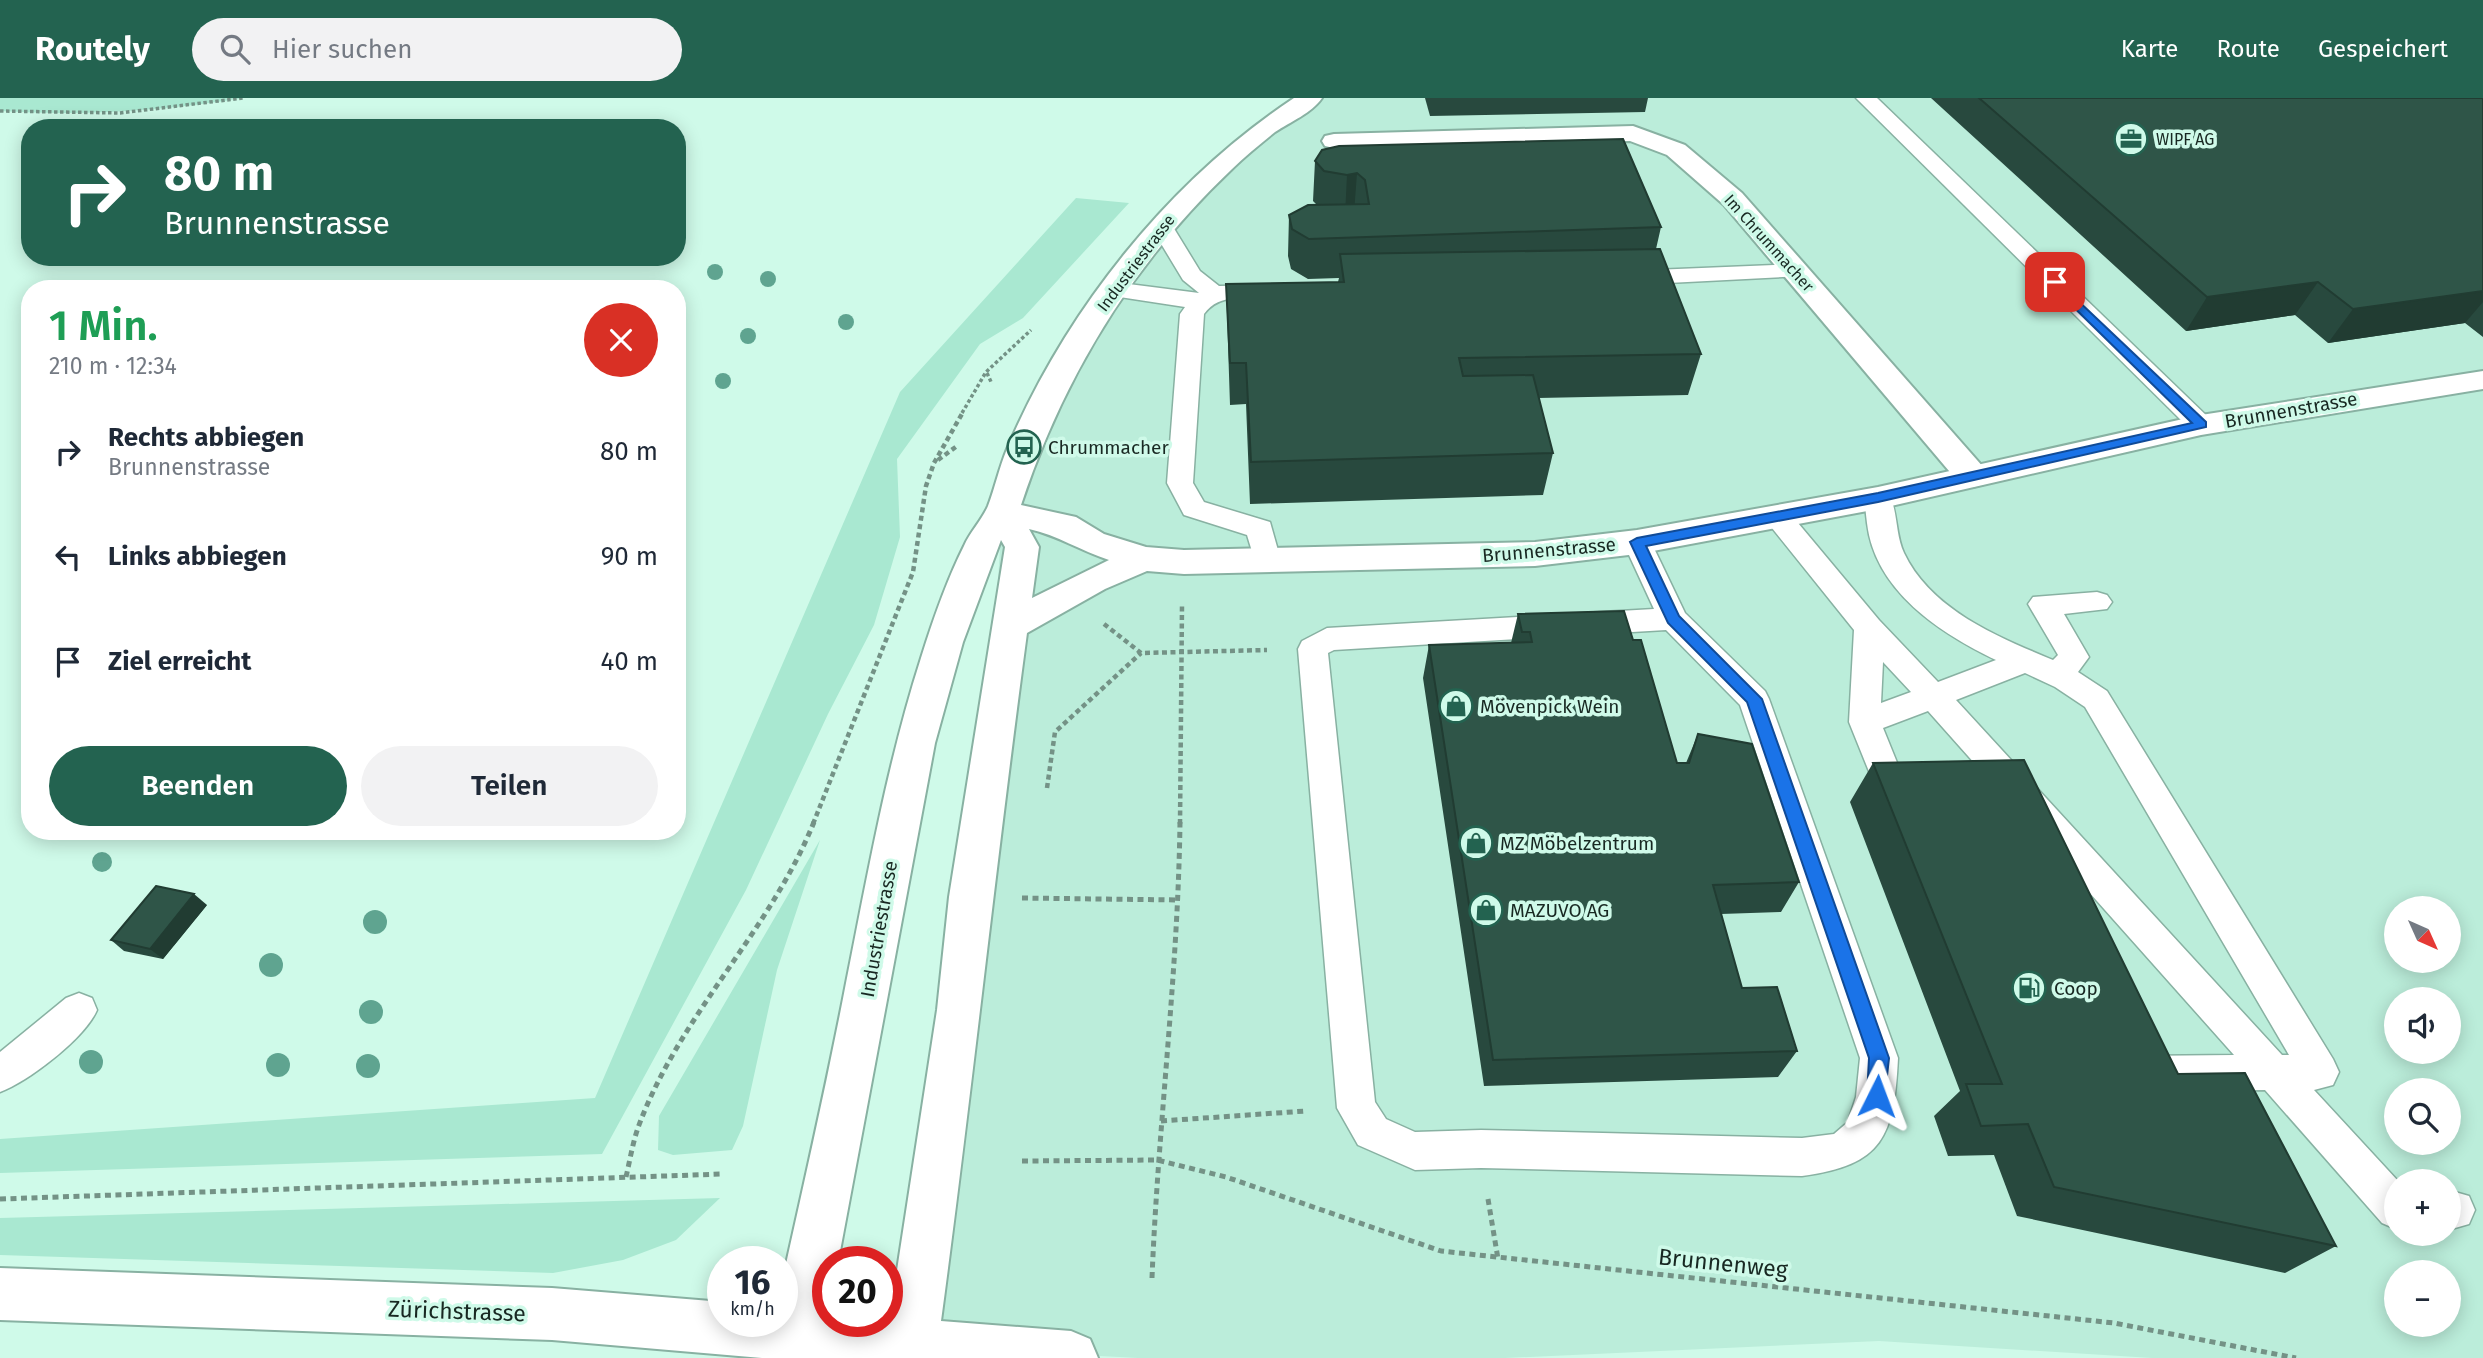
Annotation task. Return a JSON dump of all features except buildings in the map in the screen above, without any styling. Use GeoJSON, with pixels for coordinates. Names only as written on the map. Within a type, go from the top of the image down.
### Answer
{"type":"FeatureCollection","features":[{"type":"Feature","properties":{"kind":"main road","name":"Industriestrasse"},"geometry":{"type":"LineString","coordinates":[[794,1348],[862,1018],[897,826],[923,712],[941,652],[982,543],[1002,512],[1024,447],[1054,389],[1113,289],[1162,227],[1225,161],[1310,98]]}},
{"type":"Feature","properties":{"kind":"main road","name":"Im Chrummacher"},"geometry":{"type":"LineString","coordinates":[[1334,141],[1633,134],[1676,150],[1733,199],[1972,476]]}},
{"type":"Feature","properties":{"kind":"main road","name":"Brunnenstrasse"},"geometry":{"type":"LineString","coordinates":[[1002,512],[1064,525],[1092,542],[1144,559],[1184,562],[1267,561],[1535,554],[1637,542],[1778,518],[2201,425],[2483,380]]}},
{"type":"Feature","properties":{"kind":"main road"},"geometry":{"type":"LineString","coordinates":[[911,1352],[960,1010],[970,897],[1023,547],[1002,512]]}},
{"type":"Feature","properties":{"kind":"main road","name":"Brunnenstrasse"},"geometry":{"type":"LineString","coordinates":[[1009,626],[1093,580],[1144,559]]}},
{"type":"Feature","properties":{"kind":"main road","name":"Zürichstrasse"},"geometry":{"type":"LineString","coordinates":[[0,1294],[552,1314],[794,1348],[1072,1358]]}},
{"type":"Feature","properties":{"kind":"lane"},"geometry":{"type":"LineString","coordinates":[[1866,98],[2201,425]]}},
{"type":"Feature","properties":{"kind":"lane"},"geometry":{"type":"LineString","coordinates":[[1162,227],[1206,297]]}},
{"type":"Feature","properties":{"kind":"lane"},"geometry":{"type":"LineString","coordinates":[[1610,278],[1795,271]]}},
{"type":"Feature","properties":{"kind":"lane"},"geometry":{"type":"LineString","coordinates":[[1113,289],[1206,297],[1296,289]]}},
{"type":"Feature","properties":{"kind":"lane"},"geometry":{"type":"LineString","coordinates":[[1206,297],[1192,314],[1180,483],[1194,508],[1260,529],[1267,561]]}},
{"type":"Feature","properties":{"kind":"lane"},"geometry":{"type":"LineString","coordinates":[[1878,498],[1884,540],[1901,573],[1928,605],[1966,634],[2022,662],[2058,675],[2096,699],[2320,1072],[2098,1074]]}},
{"type":"Feature","properties":{"kind":"lane"},"geometry":{"type":"LineString","coordinates":[[1778,518],[1869,628],[2384,1196]]}},
{"type":"Feature","properties":{"kind":"lane"},"geometry":{"type":"LineString","coordinates":[[1637,542],[1673,620],[1754,699],[1879,1058],[1877,1096],[1867,1128],[1843,1150],[1802,1157],[1481,1149],[1415,1151],[1387,1142],[1371,1132],[1356,1108],[1313,649],[1327,639],[1673,620]]}},
{"type":"Feature","properties":{"kind":"lane"},"geometry":{"type":"LineString","coordinates":[[2058,675],[2074,657],[2043,604],[2097,602]]}},
{"type":"Feature","properties":{"kind":"lane"},"geometry":{"type":"LineString","coordinates":[[1869,628],[1865,722],[1906,825]]}},
{"type":"Feature","properties":{"kind":"lane"},"geometry":{"type":"LineString","coordinates":[[1865,722],[2022,662]]}},
{"type":"Feature","properties":{"kind":"lane"},"geometry":{"type":"LineString","coordinates":[[0,1074],[38,1046],[79,1010]]}},
{"type":"Feature","properties":{"kind":"path"},"geometry":{"type":"LineString","coordinates":[[0,111],[120,113],[243,98]]}},
{"type":"Feature","properties":{"kind":"path"},"geometry":{"type":"LineString","coordinates":[[626,1177],[639,1125],[670,1062],[787,878],[810,831],[913,572],[926,486],[934,463],[986,372],[992,384]]}},
{"type":"Feature","properties":{"kind":"path"},"geometry":{"type":"LineString","coordinates":[[934,463],[957,446]]}},
{"type":"Feature","properties":{"kind":"path"},"geometry":{"type":"LineString","coordinates":[[1152,1278],[1157,1160],[1179,900],[1180,652],[1184,562]]}},
{"type":"Feature","properties":{"kind":"path"},"geometry":{"type":"LineString","coordinates":[[1180,652],[1313,649]]}},
{"type":"Feature","properties":{"kind":"path"},"geometry":{"type":"LineString","coordinates":[[1047,788],[1055,732],[1141,653]]}},
{"type":"Feature","properties":{"kind":"path"},"geometry":{"type":"LineString","coordinates":[[970,897],[1179,900]]}},
{"type":"Feature","properties":{"kind":"path"},"geometry":{"type":"LineString","coordinates":[[1161,1121],[1356,1108]]}},
{"type":"Feature","properties":{"kind":"path","name":"Brunnenweg"},"geometry":{"type":"LineString","coordinates":[[1022,1161],[1157,1160],[1226,1177],[1441,1251],[2114,1323],[2296,1358]]}},
{"type":"Feature","properties":{"kind":"path"},"geometry":{"type":"LineString","coordinates":[[0,1199],[722,1174]]}},
{"type":"Feature","properties":{"kind":"path"},"geometry":{"type":"LineString","coordinates":[[1489,1200],[1498,1259]]}},
{"type":"Feature","properties":{"kind":"shaded area"},"geometry":{"type":"Polygon","coordinates":[[[0,98],[243,98],[152,109],[61,113],[0,111],[0,98]]]}},
{"type":"Feature","properties":{"kind":"shaded area"},"geometry":{"type":"Polygon","coordinates":[[[1310,98],[2483,98],[2483,1358],[2152,1358],[1879,1341],[1505,1358],[1138,1358],[912,1346],[985,807],[1002,512],[1024,447],[1162,227],[1310,98]]]}},
{"type":"Feature","properties":{"kind":"shaded area"},"geometry":{"type":"Polygon","coordinates":[[[1076,198],[1129,203],[1023,318],[980,344],[897,459],[900,537],[874,625],[828,714],[746,890],[602,1154],[0,1173],[0,1139],[595,1098],[900,392],[1076,198]]]}},
{"type":"Feature","properties":{"kind":"shaded area"},"geometry":{"type":"Polygon","coordinates":[[[820,840],[777,970],[743,1126],[732,1150],[673,1155],[658,1150],[659,1116],[820,840]]]}},
{"type":"Feature","properties":{"kind":"shaded area"},"geometry":{"type":"Polygon","coordinates":[[[720,1198],[676,1240],[623,1260],[553,1273],[0,1255],[0,1218],[720,1198]]]}},
{"type":"Feature","properties":{"kind":"place","name":"WIPF AG"},"geometry":{"type":"Point","coordinates":[2131,139]}},
{"type":"Feature","properties":{"kind":"place","name":"Chrummacher"},"geometry":{"type":"Point","coordinates":[1024,447]}},
{"type":"Feature","properties":{"kind":"place","name":"Mövenpick Wein"},"geometry":{"type":"Point","coordinates":[1456,706]}},
{"type":"Feature","properties":{"kind":"place","name":"MZ Möbelzentrum"},"geometry":{"type":"Point","coordinates":[1476,843]}},
{"type":"Feature","properties":{"kind":"place","name":"MAZUVO AG"},"geometry":{"type":"Point","coordinates":[1486,910]}},
{"type":"Feature","properties":{"kind":"place","name":"Coop"},"geometry":{"type":"Point","coordinates":[2029,988]}},
{"type":"Feature","properties":{"kind":"route"},"geometry":{"type":"LineString","coordinates":[[1877,1096],[1879,1058],[1754,699],[1673,620],[1637,542],[1878,498],[2201,425],[2055,282]]}}]}
